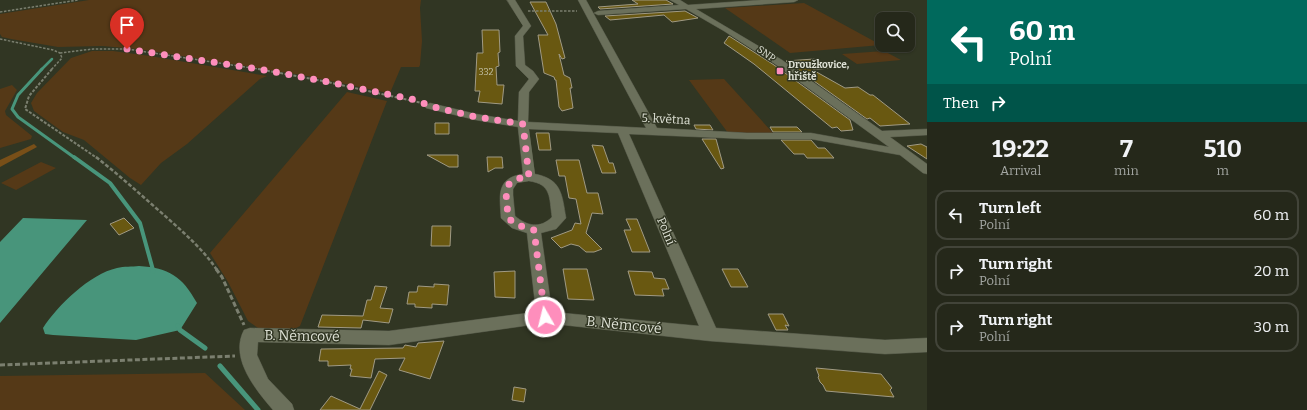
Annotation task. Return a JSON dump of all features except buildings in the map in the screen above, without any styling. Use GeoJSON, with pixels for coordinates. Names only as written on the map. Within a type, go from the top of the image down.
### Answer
{"type":"FeatureCollection","features":[{"type":"Feature","properties":{"kind":"street"},"geometry":{"type":"LineString","coordinates":[[511,0],[527,26],[519,36],[521,66],[530,73],[534,79],[524,92],[523,124],[529,177]]}},
{"type":"Feature","properties":{"kind":"street"},"geometry":{"type":"LineString","coordinates":[[582,0],[593,12],[652,131]]}},
{"type":"Feature","properties":{"kind":"street","name":"SNP"},"geometry":{"type":"LineString","coordinates":[[674,0],[746,40],[879,134],[900,152],[927,170]]}},
{"type":"Feature","properties":{"kind":"street"},"geometry":{"type":"LineString","coordinates":[[737,0],[745,4]]}},
{"type":"Feature","properties":{"kind":"street"},"geometry":{"type":"LineString","coordinates":[[593,12],[689,8],[794,0]]}},
{"type":"Feature","properties":{"kind":"street","name":"5. května"},"geometry":{"type":"LineString","coordinates":[[430,106],[476,117],[523,124],[747,136],[811,136],[900,152]]}},
{"type":"Feature","properties":{"kind":"street","name":"Polní"},"geometry":{"type":"LineString","coordinates":[[622,129],[710,334]]}},
{"type":"Feature","properties":{"kind":"street"},"geometry":{"type":"LineString","coordinates":[[879,134],[927,132]]}},
{"type":"Feature","properties":{"kind":"street"},"geometry":{"type":"LineString","coordinates":[[529,177],[540,178],[549,182],[553,186],[559,218],[554,225],[546,229],[534,230],[517,225],[508,218],[506,186],[510,181],[529,177]]}},
{"type":"Feature","properties":{"kind":"street"},"geometry":{"type":"LineString","coordinates":[[534,230],[545,317]]}},
{"type":"Feature","properties":{"kind":"street","name":"B. Němcové"},"geometry":{"type":"LineString","coordinates":[[250,335],[389,338],[545,317],[710,334],[885,347],[927,345]]}},
{"type":"Feature","properties":{"kind":"street"},"geometry":{"type":"LineString","coordinates":[[250,335],[248,355],[262,384],[285,410]]}},
{"type":"Feature","properties":{"kind":"path"},"geometry":{"type":"LineString","coordinates":[[0,12],[78,0]]}},
{"type":"Feature","properties":{"kind":"path"},"geometry":{"type":"LineString","coordinates":[[518,11],[559,10],[593,12]]}},
{"type":"Feature","properties":{"kind":"path"},"geometry":{"type":"LineString","coordinates":[[0,39],[53,50],[60,53],[116,48],[177,56],[323,81],[416,100],[430,106]]}},
{"type":"Feature","properties":{"kind":"path"},"geometry":{"type":"LineString","coordinates":[[60,53],[62,58],[29,95],[25,102],[25,108],[30,114],[94,156],[123,178],[193,240],[206,254],[222,277],[234,305],[250,335]]}},
{"type":"Feature","properties":{"kind":"path"},"geometry":{"type":"LineString","coordinates":[[0,364],[248,355]]}},
{"type":"Feature","properties":{"kind":"shaded area"},"geometry":{"type":"Polygon","coordinates":[[[89,0],[421,0],[422,41],[420,65],[419,67],[401,67],[390,93],[388,93],[307,76],[138,49],[102,46],[58,47],[2,37],[0,34],[0,14],[89,0]]]}},
{"type":"Feature","properties":{"kind":"shaded area"},"geometry":{"type":"Polygon","coordinates":[[[804,3],[875,42],[875,46],[790,53],[725,8],[804,3]]]}},
{"type":"Feature","properties":{"kind":"shaded area"},"geometry":{"type":"Polygon","coordinates":[[[92,51],[113,51],[150,56],[267,76],[260,79],[187,144],[161,163],[141,185],[130,178],[84,140],[63,132],[34,111],[31,103],[37,93],[71,58],[92,51]]]}},
{"type":"Feature","properties":{"kind":"shaded area"},"geometry":{"type":"Polygon","coordinates":[[[886,52],[901,60],[857,64],[842,54],[886,52]]]}},
{"type":"Feature","properties":{"kind":"shaded area"},"geometry":{"type":"Polygon","coordinates":[[[724,79],[773,133],[728,133],[689,80],[724,79]]]}},
{"type":"Feature","properties":{"kind":"shaded area"},"geometry":{"type":"Polygon","coordinates":[[[12,85],[17,90],[5,111],[6,115],[32,136],[31,139],[0,148],[0,89],[12,85]]]}},
{"type":"Feature","properties":{"kind":"shaded area"},"geometry":{"type":"Polygon","coordinates":[[[347,92],[387,101],[300,326],[294,329],[258,328],[248,321],[228,282],[210,253],[347,92]]]}},
{"type":"Feature","properties":{"kind":"shaded area"},"geometry":{"type":"Polygon","coordinates":[[[34,144],[37,147],[0,167],[0,160],[34,144]]]}},
{"type":"Feature","properties":{"kind":"shaded area"},"geometry":{"type":"Polygon","coordinates":[[[41,162],[56,168],[16,190],[1,183],[41,162]]]}},
{"type":"Feature","properties":{"kind":"shaded area"},"geometry":{"type":"Polygon","coordinates":[[[23,218],[87,220],[0,323],[0,242],[23,218]]]}},
{"type":"Feature","properties":{"kind":"shaded area"},"geometry":{"type":"Polygon","coordinates":[[[139,266],[167,271],[174,275],[186,286],[197,303],[180,330],[136,340],[45,334],[43,328],[49,319],[66,300],[86,284],[107,271],[120,267],[139,266]]]}},
{"type":"Feature","properties":{"kind":"shaded area"},"geometry":{"type":"Polygon","coordinates":[[[205,373],[245,410],[0,410],[0,376],[205,373]]]}},
{"type":"Feature","properties":{"kind":"waterway"},"geometry":{"type":"LineString","coordinates":[[42,69],[52,59]]}},
{"type":"Feature","properties":{"kind":"waterway"},"geometry":{"type":"LineString","coordinates":[[42,69],[18,95],[12,109],[18,117],[75,158]]}},
{"type":"Feature","properties":{"kind":"waterway"},"geometry":{"type":"LineString","coordinates":[[74,157],[110,183],[140,223],[153,270]]}},
{"type":"Feature","properties":{"kind":"waterway"},"geometry":{"type":"LineString","coordinates":[[178,326],[180,330],[205,348]]}},
{"type":"Feature","properties":{"kind":"waterway"},"geometry":{"type":"LineString","coordinates":[[220,366],[258,410]]}},
{"type":"Feature","properties":{"kind":"place","name":"Droužkovice, hřiště"},"geometry":{"type":"Point","coordinates":[780,71]}},
{"type":"Feature","properties":{"kind":"route"},"geometry":{"type":"LineString","coordinates":[[127,49],[191,58],[323,81],[370,92],[416,100],[430,106],[476,117],[523,124],[529,177],[510,181],[506,186],[508,218],[517,225],[534,230],[545,317]]}}]}
